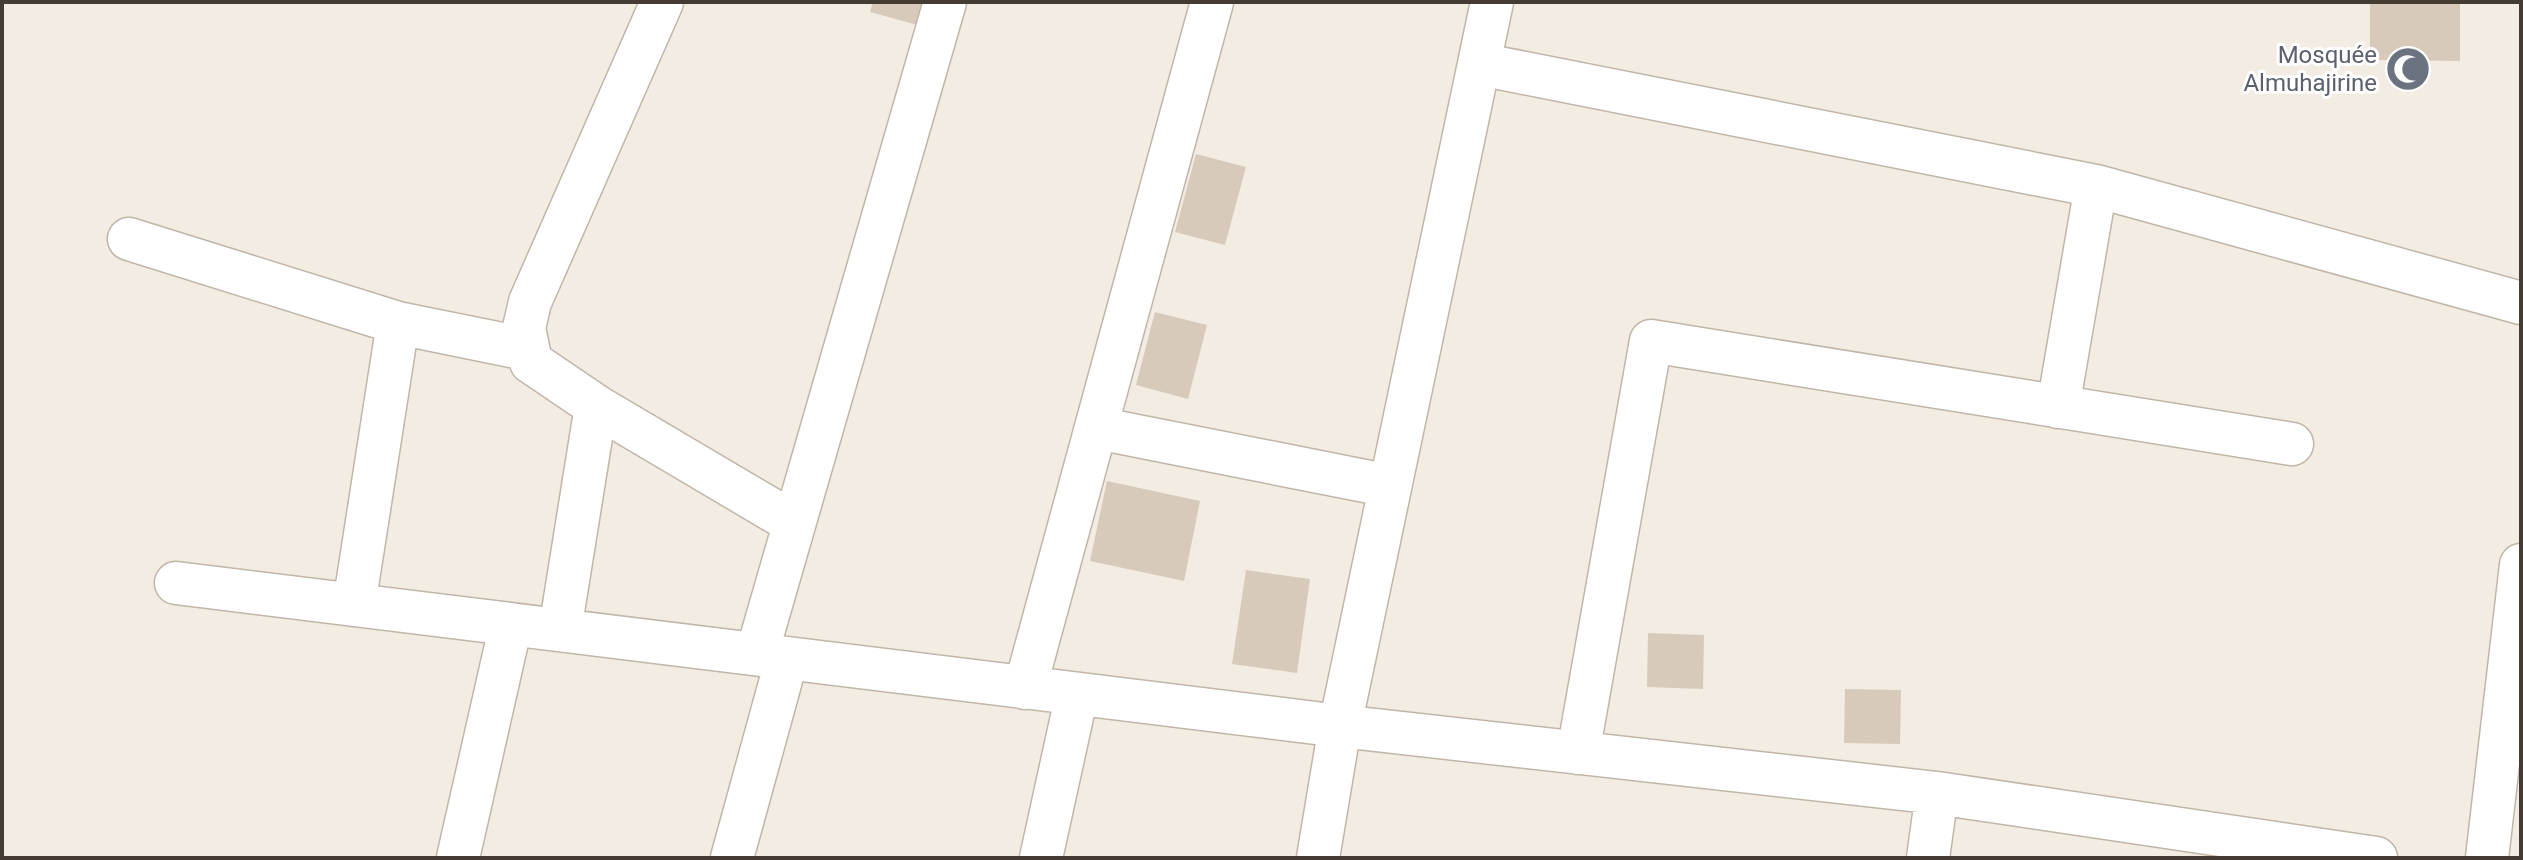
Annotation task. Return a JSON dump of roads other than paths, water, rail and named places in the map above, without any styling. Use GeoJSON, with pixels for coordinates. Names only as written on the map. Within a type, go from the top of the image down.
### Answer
{"type":"FeatureCollection","features":[{"type":"Feature","properties":{"kind":"street"},"geometry":{"type":"LineString","coordinates":[[662,2],[530,302],[524,328],[526,349],[531,362],[596,406],[794,523]]}},
{"type":"Feature","properties":{"kind":"street"},"geometry":{"type":"LineString","coordinates":[[732,858],[772,656],[794,523],[945,2]]}},
{"type":"Feature","properties":{"kind":"street"},"geometry":{"type":"LineString","coordinates":[[1025,688],[1212,2]]}},
{"type":"Feature","properties":{"kind":"street"},"geometry":{"type":"LineString","coordinates":[[1318,858],[1340,726],[1492,2]]}},
{"type":"Feature","properties":{"kind":"street"},"geometry":{"type":"LineString","coordinates":[[1479,64],[2096,186],[2521,303]]}},
{"type":"Feature","properties":{"kind":"street"},"geometry":{"type":"LineString","coordinates":[[2058,407],[2096,186]]}},
{"type":"Feature","properties":{"kind":"street"},"geometry":{"type":"LineString","coordinates":[[129,239],[398,323],[526,349]]}},
{"type":"Feature","properties":{"kind":"street"},"geometry":{"type":"LineString","coordinates":[[354,605],[398,323]]}},
{"type":"Feature","properties":{"kind":"street"},"geometry":{"type":"LineString","coordinates":[[1578,753],[1651,341],[2292,444]]}},
{"type":"Feature","properties":{"kind":"street"},"geometry":{"type":"LineString","coordinates":[[560,630],[596,406]]}},
{"type":"Feature","properties":{"kind":"street"},"geometry":{"type":"LineString","coordinates":[[1097,428],[1390,486]]}},
{"type":"Feature","properties":{"kind":"street"},"geometry":{"type":"LineString","coordinates":[[2487,858],[2521,565]]}},
{"type":"Feature","properties":{"kind":"street"},"geometry":{"type":"LineString","coordinates":[[176,583],[1340,726],[1937,793],[2376,858]]}},
{"type":"Feature","properties":{"kind":"street"},"geometry":{"type":"LineString","coordinates":[[458,858],[511,624]]}},
{"type":"Feature","properties":{"kind":"street"},"geometry":{"type":"LineString","coordinates":[[1041,858],[1077,694]]}},
{"type":"Feature","properties":{"kind":"street"},"geometry":{"type":"LineString","coordinates":[[1928,858],[1937,793]]}},
{"type":"Feature","properties":{"kind":"place","name":"Mosquée Almuhajirine"},"geometry":{"type":"Point","coordinates":[2408,69]}}]}
